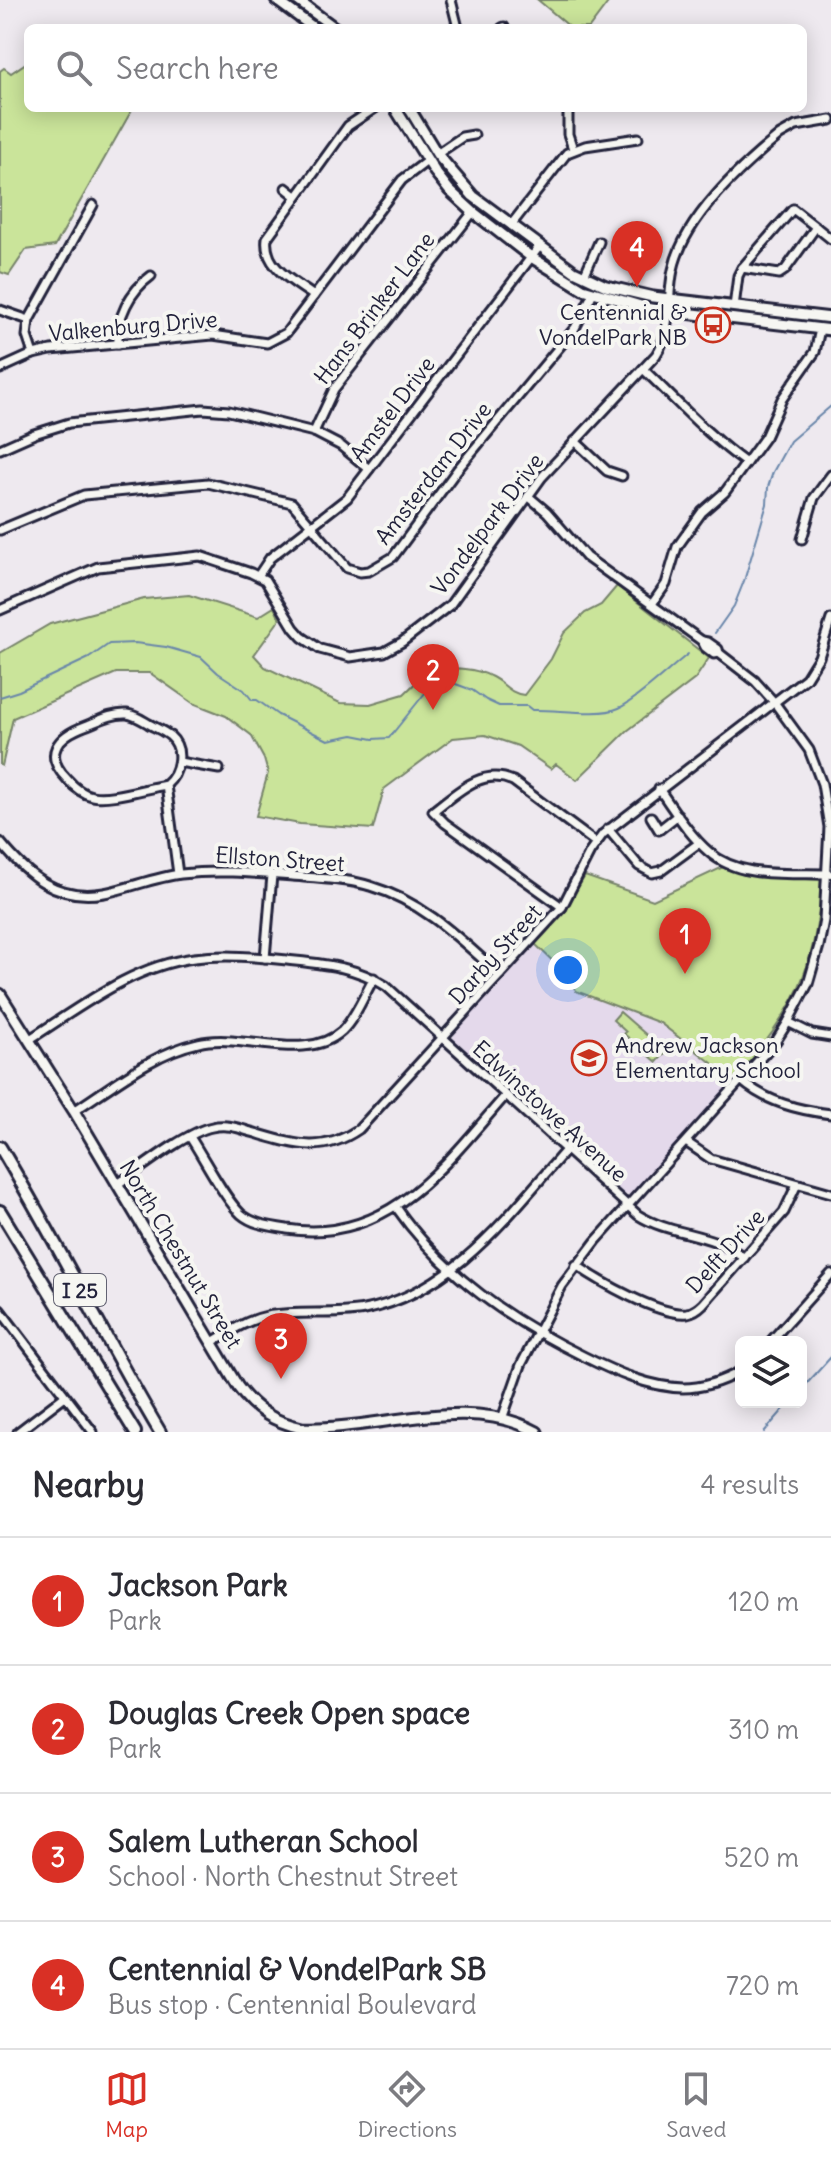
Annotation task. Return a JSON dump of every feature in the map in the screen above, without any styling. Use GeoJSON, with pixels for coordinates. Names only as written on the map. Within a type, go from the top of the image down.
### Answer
{"type":"FeatureCollection","features":[{"type":"Feature","properties":{"kind":"highway","name":"I 25"},"geometry":{"type":"LineString","coordinates":[[0,1147],[35,1205],[112,1352],[160,1432]]}},
{"type":"Feature","properties":{"kind":"highway","name":"I 25"},"geometry":{"type":"LineString","coordinates":[[0,1211],[135,1432]]}},
{"type":"Feature","properties":{"kind":"main road"},"geometry":{"type":"LineString","coordinates":[[276,0],[309,24]]}},
{"type":"Feature","properties":{"kind":"main road"},"geometry":{"type":"LineString","coordinates":[[297,0],[330,24]]}},
{"type":"Feature","properties":{"kind":"main road"},"geometry":{"type":"LineString","coordinates":[[397,112],[449,190],[531,257],[569,282],[635,306],[831,330]]}},
{"type":"Feature","properties":{"kind":"main road"},"geometry":{"type":"LineString","coordinates":[[411,112],[437,154],[473,196],[539,247],[584,276],[606,286],[669,299],[831,318]]}},
{"type":"Feature","properties":{"kind":"main road","name":"North Chestnut Street"},"geometry":{"type":"LineString","coordinates":[[0,994],[246,1397],[271,1418],[291,1426],[314,1429],[464,1414],[502,1419],[537,1432]]}},
{"type":"Feature","properties":{"kind":"street"},"geometry":{"type":"LineString","coordinates":[[451,0],[457,24]]}},
{"type":"Feature","properties":{"kind":"street"},"geometry":{"type":"LineString","coordinates":[[314,296],[275,267],[266,254],[270,231],[348,126],[369,112]]}},
{"type":"Feature","properties":{"kind":"street"},"geometry":{"type":"LineString","coordinates":[[568,112],[568,134],[573,149]]}},
{"type":"Feature","properties":{"kind":"street","name":"Vondelpark Drive"},"geometry":{"type":"LineString","coordinates":[[258,576],[270,585],[302,637],[320,649],[350,657],[384,652],[450,605],[528,496],[659,349],[677,254],[688,230],[704,208],[780,135],[803,124],[831,120]]}},
{"type":"Feature","properties":{"kind":"street"},"geometry":{"type":"LineString","coordinates":[[437,154],[462,137],[474,135]]}},
{"type":"Feature","properties":{"kind":"street"},"geometry":{"type":"LineString","coordinates":[[511,225],[563,157],[573,149],[638,138]]}},
{"type":"Feature","properties":{"kind":"street","name":"Valkenburg Drive"},"geometry":{"type":"LineString","coordinates":[[0,369],[33,354],[118,344],[213,335],[267,343],[286,333],[402,180],[427,161]]}},
{"type":"Feature","properties":{"kind":"street"},"geometry":{"type":"LineString","coordinates":[[286,188],[296,196]]}},
{"type":"Feature","properties":{"kind":"street"},"geometry":{"type":"LineString","coordinates":[[33,354],[27,336],[29,320],[93,205]]}},
{"type":"Feature","properties":{"kind":"street"},"geometry":{"type":"LineString","coordinates":[[734,307],[742,268],[793,209],[831,239]]}},
{"type":"Feature","properties":{"kind":"street","name":"Hans Brinker Lane"},"geometry":{"type":"LineString","coordinates":[[314,432],[334,389],[473,212]]}},
{"type":"Feature","properties":{"kind":"street"},"geometry":{"type":"LineString","coordinates":[[742,268],[782,273],[816,227]]}},
{"type":"Feature","properties":{"kind":"street"},"geometry":{"type":"LineString","coordinates":[[584,276],[599,242]]}},
{"type":"Feature","properties":{"kind":"street","name":"Amstel Drive"},"geometry":{"type":"LineString","coordinates":[[258,576],[270,558],[340,506],[539,247]]}},
{"type":"Feature","properties":{"kind":"street"},"geometry":{"type":"LineString","coordinates":[[118,344],[117,329],[121,316],[139,285],[151,276]]}},
{"type":"Feature","properties":{"kind":"street","name":"Amsterdam Drive"},"geometry":{"type":"LineString","coordinates":[[0,530],[84,495],[196,483],[220,484],[286,500],[297,506],[341,563],[360,572],[378,568],[393,557],[474,448],[575,328],[593,293]]}},
{"type":"Feature","properties":{"kind":"street"},"geometry":{"type":"LineString","coordinates":[[0,310],[29,320]]}},
{"type":"Feature","properties":{"kind":"street"},"geometry":{"type":"LineString","coordinates":[[652,604],[666,584],[677,547],[702,512],[725,492],[768,431],[782,399],[815,352],[820,329]]}},
{"type":"Feature","properties":{"kind":"street"},"geometry":{"type":"LineString","coordinates":[[643,369],[693,415],[710,436],[746,463]]}},
{"type":"Feature","properties":{"kind":"street"},"geometry":{"type":"LineString","coordinates":[[0,449],[69,423],[193,409],[229,411],[314,432],[341,446],[369,469]]}},
{"type":"Feature","properties":{"kind":"street"},"geometry":{"type":"LineString","coordinates":[[575,441],[607,471],[622,476]]}},
{"type":"Feature","properties":{"kind":"street"},"geometry":{"type":"LineString","coordinates":[[802,539],[814,498],[831,475]]}},
{"type":"Feature","properties":{"kind":"street"},"geometry":{"type":"LineString","coordinates":[[502,1419],[536,1333],[576,1265],[741,1080],[788,1022],[808,984],[819,946],[829,874],[829,827],[822,784],[809,750],[774,702],[718,649],[702,641],[586,557],[547,512],[528,496]]}},
{"type":"Feature","properties":{"kind":"street"},"geometry":{"type":"LineString","coordinates":[[0,610],[103,566],[200,556],[258,576]]}},
{"type":"Feature","properties":{"kind":"street","name":"Darby Street"},"geometry":{"type":"LineString","coordinates":[[118,1184],[202,1130],[223,1126],[299,1145],[325,1145],[348,1137],[368,1121],[562,907],[596,843],[608,829],[806,678],[814,669],[831,619]]}},
{"type":"Feature","properties":{"kind":"street"},"geometry":{"type":"LineString","coordinates":[[117,714],[127,714],[169,735],[177,745],[179,762],[175,777],[166,785],[91,796],[76,788],[57,768],[55,751],[57,744],[69,732],[117,714]]}},
{"type":"Feature","properties":{"kind":"street"},"geometry":{"type":"LineString","coordinates":[[696,747],[703,756]]}},
{"type":"Feature","properties":{"kind":"street"},"geometry":{"type":"LineString","coordinates":[[179,762],[219,769]]}},
{"type":"Feature","properties":{"kind":"street"},"geometry":{"type":"LineString","coordinates":[[562,907],[445,823],[433,811],[480,778],[499,776],[513,781],[596,843]]}},
{"type":"Feature","properties":{"kind":"street"},"geometry":{"type":"LineString","coordinates":[[166,785],[178,874]]}},
{"type":"Feature","properties":{"kind":"street"},"geometry":{"type":"LineString","coordinates":[[659,789],[699,843],[717,859],[745,870],[829,874]]}},
{"type":"Feature","properties":{"kind":"street"},"geometry":{"type":"LineString","coordinates":[[651,817],[659,830],[678,815]]}},
{"type":"Feature","properties":{"kind":"street"},"geometry":{"type":"LineString","coordinates":[[608,829],[639,866],[652,873],[661,871],[699,843]]}},
{"type":"Feature","properties":{"kind":"street","name":"Ellston Street"},"geometry":{"type":"LineString","coordinates":[[0,842],[28,874],[62,891],[103,893],[178,874],[241,871],[355,882],[402,898],[436,918],[500,975]]}},
{"type":"Feature","properties":{"kind":"street"},"geometry":{"type":"LineString","coordinates":[[265,958],[272,875]]}},
{"type":"Feature","properties":{"kind":"street","name":"Edwinstowe Avenue"},"geometry":{"type":"LineString","coordinates":[[30,1039],[98,995],[147,970],[194,958],[265,958],[345,967],[386,986],[647,1220],[728,1245],[744,1258]]}},
{"type":"Feature","properties":{"kind":"street"},"geometry":{"type":"LineString","coordinates":[[74,1111],[155,1060],[193,1044],[216,1040],[298,1046],[323,1042],[350,1021],[374,978]]}},
{"type":"Feature","properties":{"kind":"street"},"geometry":{"type":"LineString","coordinates":[[788,1022],[812,1034],[831,1037]]}},
{"type":"Feature","properties":{"kind":"street"},"geometry":{"type":"LineString","coordinates":[[741,1080],[765,1098],[831,1114]]}},
{"type":"Feature","properties":{"kind":"street"},"geometry":{"type":"LineString","coordinates":[[190,1137],[242,1215],[259,1224],[302,1231],[331,1230],[370,1220],[396,1207],[420,1189],[506,1095]]}},
{"type":"Feature","properties":{"kind":"street"},"geometry":{"type":"LineString","coordinates":[[686,1142],[711,1159],[831,1193]]}},
{"type":"Feature","properties":{"kind":"street"},"geometry":{"type":"LineString","coordinates":[[212,1342],[264,1317],[350,1312],[385,1305],[420,1291],[452,1269],[486,1238],[566,1150]]}},
{"type":"Feature","properties":{"kind":"street","name":"Delft Drive"},"geometry":{"type":"LineString","coordinates":[[576,1265],[609,1286],[640,1300],[685,1313],[698,1309],[784,1212],[797,1184]]}},
{"type":"Feature","properties":{"kind":"street"},"geometry":{"type":"LineString","coordinates":[[396,1207],[420,1239],[452,1269],[492,1304],[536,1333],[616,1371],[667,1387],[710,1384],[735,1374]]}},
{"type":"Feature","properties":{"kind":"street"},"geometry":{"type":"LineString","coordinates":[[775,1336],[831,1274]]}},
{"type":"Feature","properties":{"kind":"street"},"geometry":{"type":"LineString","coordinates":[[0,1310],[93,1432]]}},
{"type":"Feature","properties":{"kind":"street"},"geometry":{"type":"LineString","coordinates":[[18,1432],[65,1396]]}},
{"type":"Feature","properties":{"kind":"shaded area","name":"Andrew Jackson Elementary School"},"geometry":{"type":"Polygon","coordinates":[[[535,944],[571,978],[577,991],[660,1023],[734,1080],[629,1195],[624,1194],[453,1038],[535,944]]]}},
{"type":"Feature","properties":{"kind":"green space"},"geometry":{"type":"Polygon","coordinates":[[[538,0],[610,0],[592,24],[566,24],[538,0]]]}},
{"type":"Feature","properties":{"kind":"green space"},"geometry":{"type":"Polygon","coordinates":[[[24,64],[24,112],[131,112],[55,246],[26,250],[9,275],[0,272],[0,71],[4,68],[11,73],[24,64]]]}},
{"type":"Feature","properties":{"kind":"green space"},"geometry":{"type":"Polygon","coordinates":[[[617,586],[709,658],[695,679],[627,731],[577,780],[556,764],[551,769],[518,746],[485,735],[453,738],[384,789],[373,829],[300,824],[256,816],[268,773],[251,735],[226,716],[193,703],[150,673],[116,673],[13,718],[0,765],[0,653],[50,624],[144,599],[189,595],[258,617],[274,607],[280,619],[254,655],[265,667],[340,703],[370,704],[404,694],[431,668],[484,673],[524,695],[551,659],[564,633],[585,613],[601,605],[617,586]]]}},
{"type":"Feature","properties":{"kind":"green space"},"geometry":{"type":"Polygon","coordinates":[[[723,867],[747,875],[821,880],[814,939],[798,989],[772,1034],[734,1080],[660,1023],[576,991],[573,982],[566,981],[566,974],[535,944],[563,913],[585,876],[653,900],[723,867]]]}},
{"type":"Feature","properties":{"kind":"green space"},"geometry":{"type":"Polygon","coordinates":[[[620,1012],[666,1052],[657,1062],[624,1034],[626,1032],[613,1020],[620,1012]]]}},
{"type":"Feature","properties":{"kind":"waterway"},"geometry":{"type":"LineString","coordinates":[[715,633],[734,606],[744,581],[767,504],[773,472],[790,441],[831,406]]}},
{"type":"Feature","properties":{"kind":"waterway"},"geometry":{"type":"LineString","coordinates":[[0,697],[89,658],[109,644],[135,643],[166,647],[201,657],[244,690],[252,700],[328,740],[353,735],[373,739],[389,738],[425,693],[443,683],[472,690],[499,706],[527,706],[532,710],[611,711],[644,691],[688,654]]}},
{"type":"Feature","properties":{"kind":"waterway"},"geometry":{"type":"LineString","coordinates":[[807,1383],[831,1357]]}},
{"type":"Feature","properties":{"kind":"waterway"},"geometry":{"type":"LineString","coordinates":[[764,1432],[785,1408]]}},
{"type":"Feature","properties":{"kind":"place","name":"Centennial & VondelPark SB"},"geometry":{"type":"Point","coordinates":[637,287]}},
{"type":"Feature","properties":{"kind":"place","name":"Centennial & VondelPark NB"},"geometry":{"type":"Point","coordinates":[713,325]}},
{"type":"Feature","properties":{"kind":"place","name":"Douglas Creek Open space"},"geometry":{"type":"Point","coordinates":[433,710]}},
{"type":"Feature","properties":{"kind":"place","name":"Jackson Park"},"geometry":{"type":"Point","coordinates":[685,974]}},
{"type":"Feature","properties":{"kind":"place","name":"Andrew Jackson Elementary School"},"geometry":{"type":"Point","coordinates":[589,1058]}},
{"type":"Feature","properties":{"kind":"place","name":"Salem Lutheran School"},"geometry":{"type":"Point","coordinates":[281,1379]}}]}
